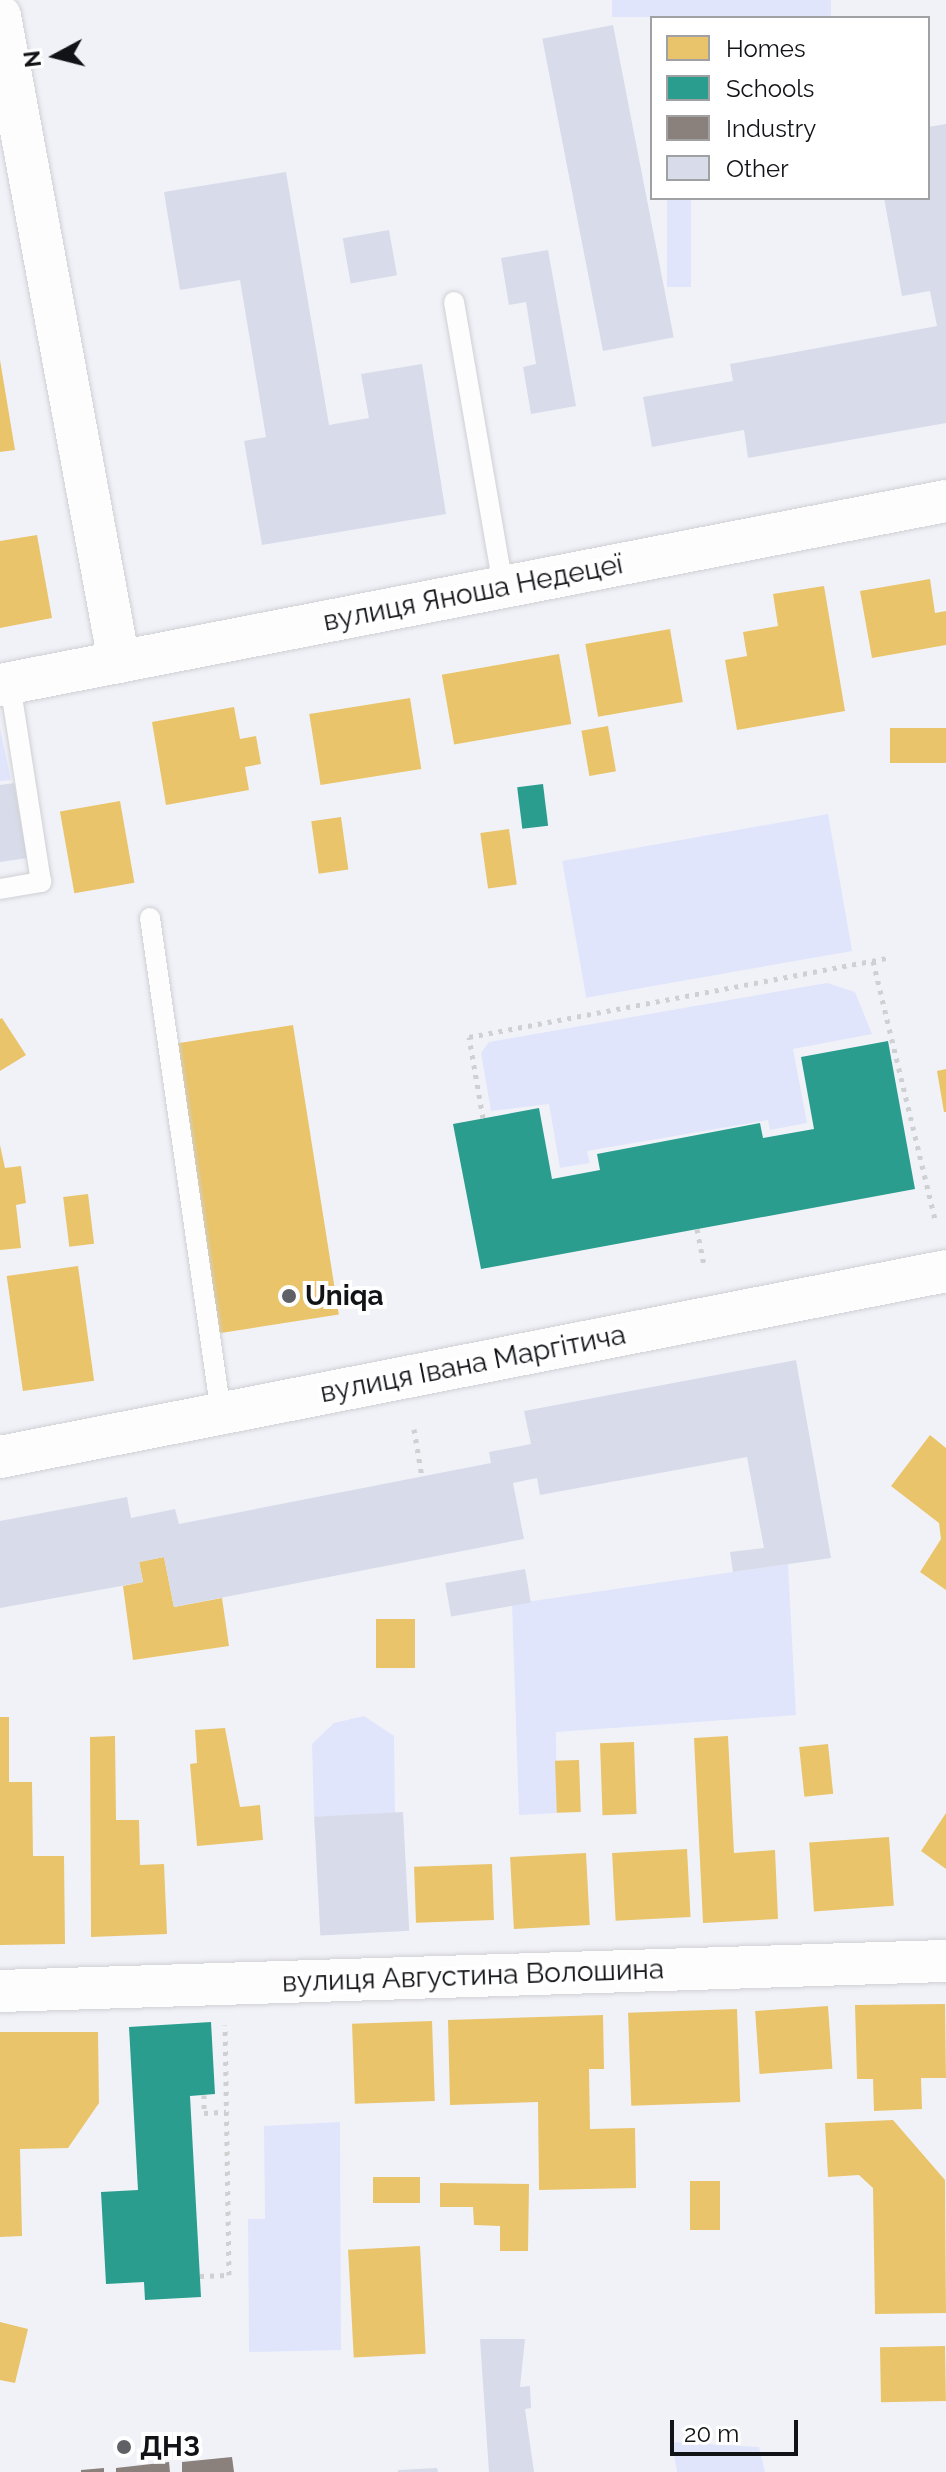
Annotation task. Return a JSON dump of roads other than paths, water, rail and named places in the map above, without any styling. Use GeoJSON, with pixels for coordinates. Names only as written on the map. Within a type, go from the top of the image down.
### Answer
{"type":"FeatureCollection","features":[{"type":"Feature","properties":{"kind":"street"},"geometry":{"type":"LineString","coordinates":[[0,16],[18,215],[119,662]]}},
{"type":"Feature","properties":{"kind":"street","name":"вулиця Яноша Недецеї"},"geometry":{"type":"LineString","coordinates":[[5,684],[946,501]]}},
{"type":"Feature","properties":{"kind":"street","name":"вулиця Івана Маргітича"},"geometry":{"type":"LineString","coordinates":[[0,1457],[946,1271]]}},
{"type":"Feature","properties":{"kind":"street","name":"вулиця Августина Волошина"},"geometry":{"type":"LineString","coordinates":[[0,1991],[946,1961]]}},
{"type":"Feature","properties":{"kind":"lane"},"geometry":{"type":"LineString","coordinates":[[454,302],[503,587]]}},
{"type":"Feature","properties":{"kind":"lane"},"geometry":{"type":"LineString","coordinates":[[0,889],[41,882],[5,684]]}},
{"type":"Feature","properties":{"kind":"lane"},"geometry":{"type":"LineString","coordinates":[[150,918],[221,1413]]}},
{"type":"Feature","properties":{"kind":"place","name":"Uniqa"},"geometry":{"type":"Point","coordinates":[289,1296]}},
{"type":"Feature","properties":{"kind":"place","name":"ДНЗ"},"geometry":{"type":"Point","coordinates":[124,2447]}}]}
